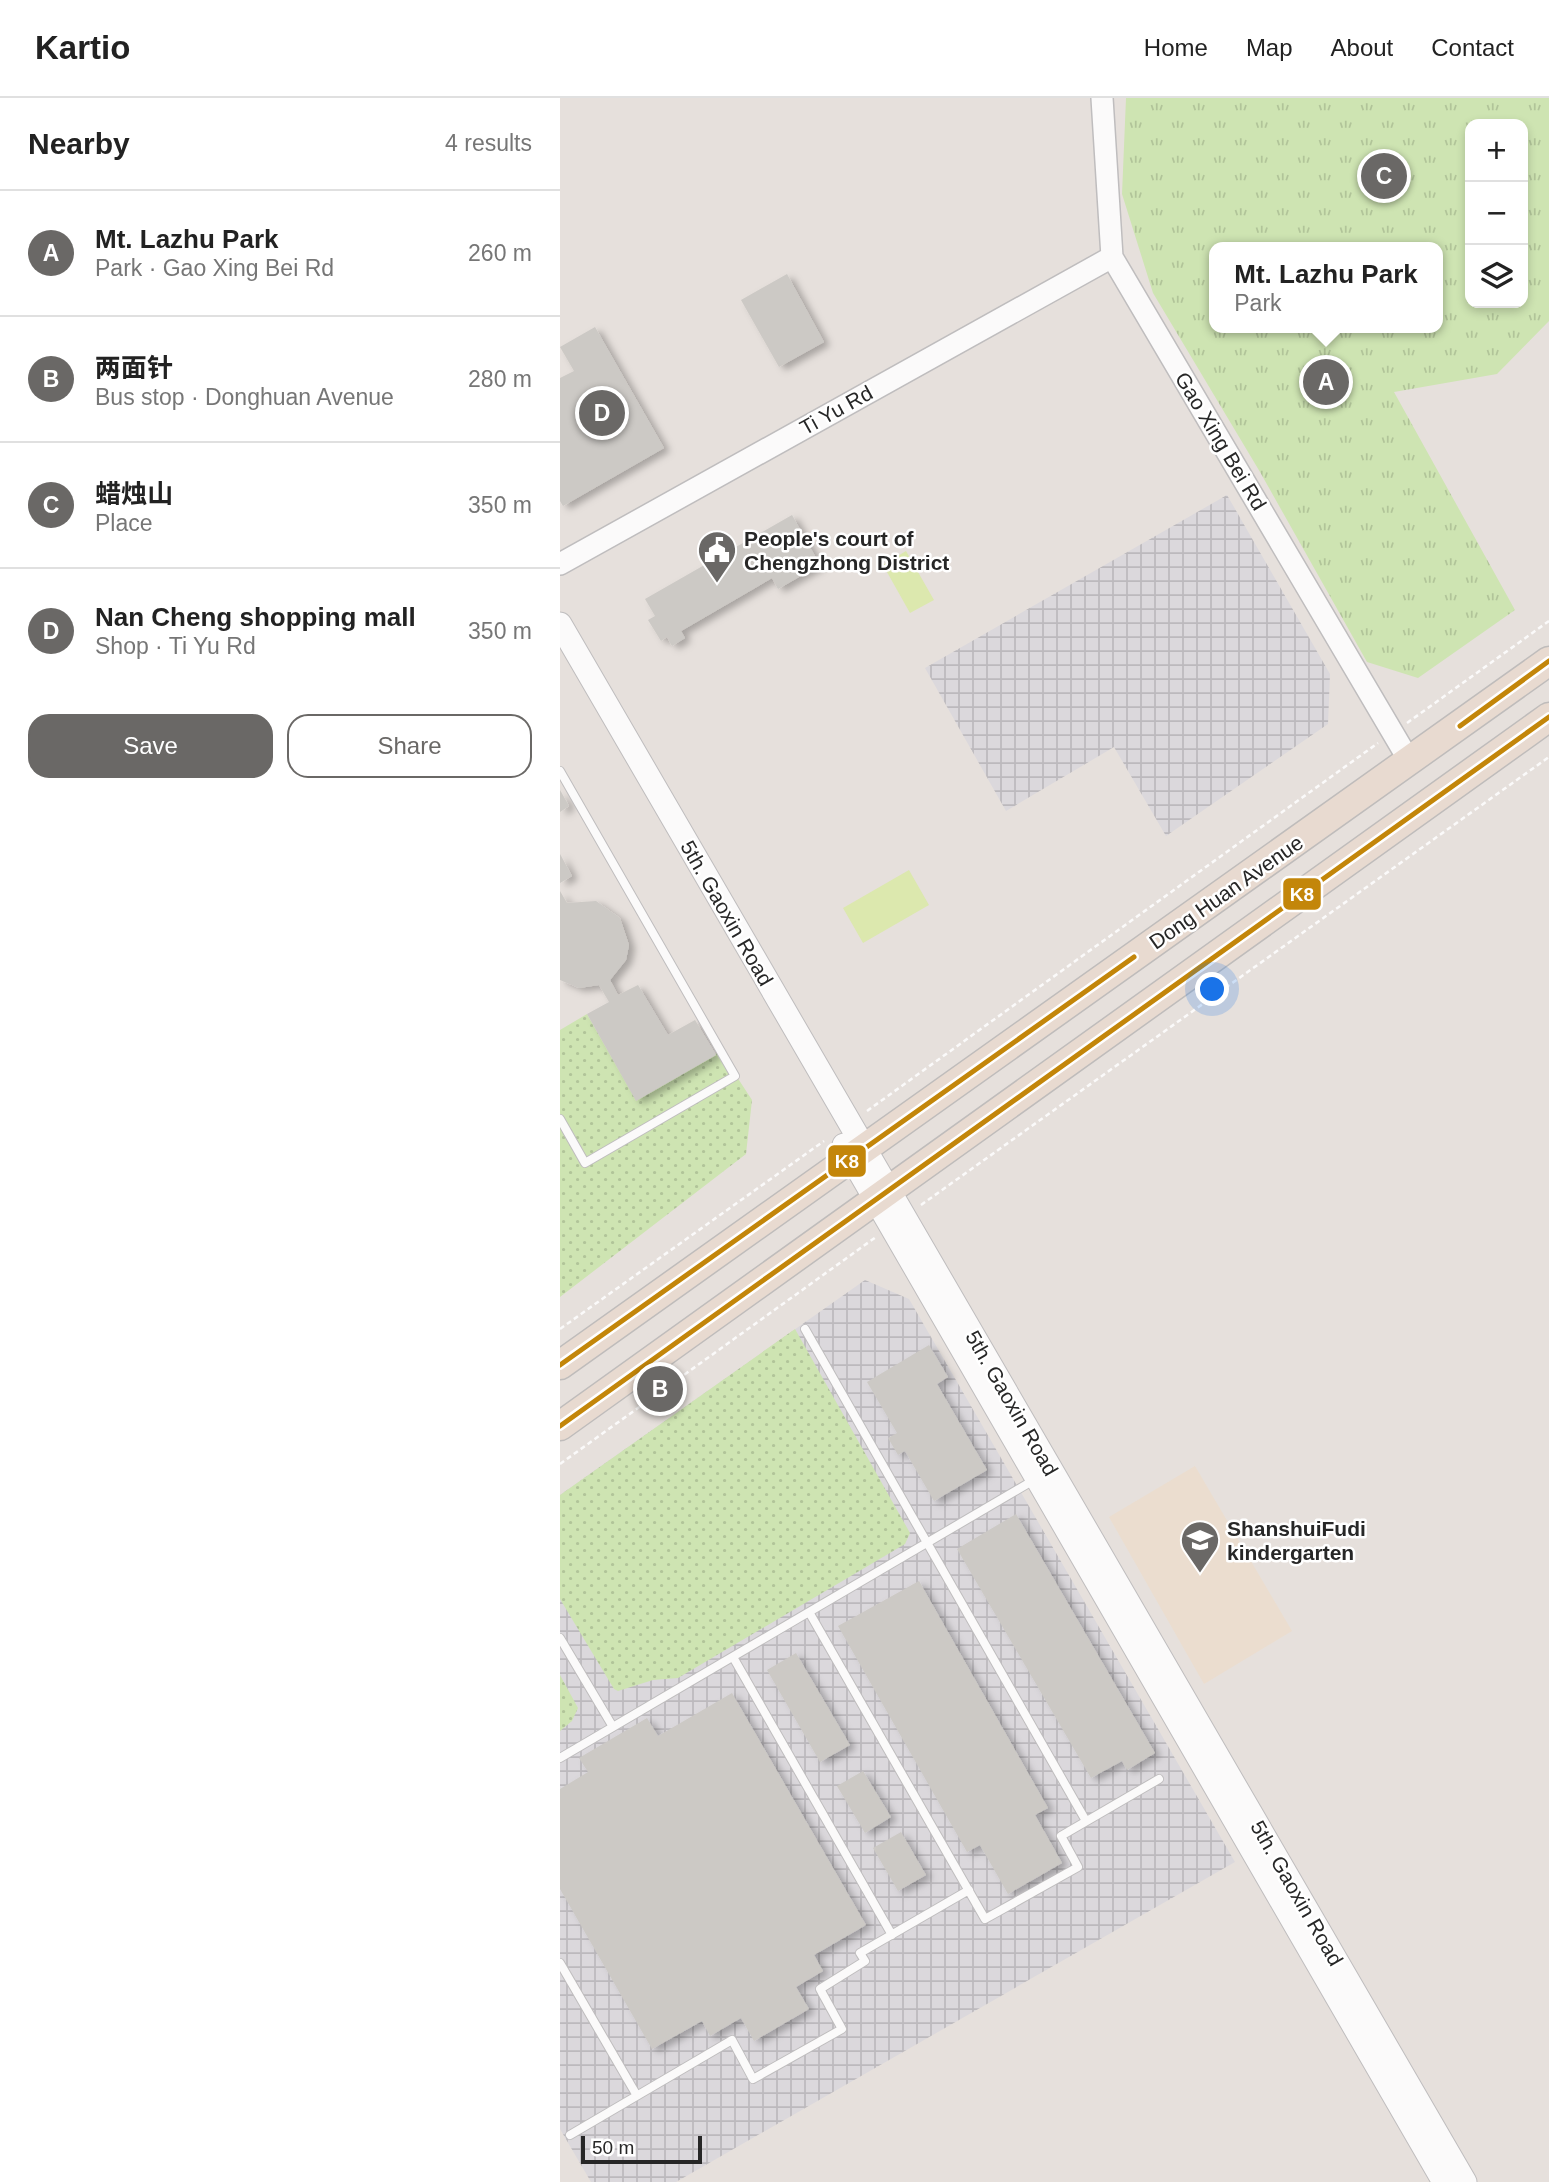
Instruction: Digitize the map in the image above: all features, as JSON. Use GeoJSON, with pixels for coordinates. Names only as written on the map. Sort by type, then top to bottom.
{"type":"FeatureCollection","features":[{"type":"Feature","properties":{"kind":"highway","name":"Dong Huan Avenue"},"geometry":{"type":"LineString","coordinates":[[560,1365],[850,1140],[1410,762],[1549,661]]}},
{"type":"Feature","properties":{"kind":"highway"},"geometry":{"type":"LineString","coordinates":[[560,1426],[1549,717]]}},
{"type":"Feature","properties":{"kind":"main road","name":"5th. Gaoxin Road"},"geometry":{"type":"LineString","coordinates":[[560,624],[850,1140],[1444,2182]]}},
{"type":"Feature","properties":{"kind":"main road","name":"5th. Gaoxin Road"},"geometry":{"type":"LineString","coordinates":[[560,655],[850,1140]]}},
{"type":"Feature","properties":{"kind":"main road","name":"5th. Gaoxin Road"},"geometry":{"type":"LineString","coordinates":[[897,1222],[1037,1479],[1434,2161],[1465,2182]]}},
{"type":"Feature","properties":{"kind":"street","name":"Gao Xing Bei Rd"},"geometry":{"type":"LineString","coordinates":[[1102,98],[1112,257],[1410,762]]}},
{"type":"Feature","properties":{"kind":"street","name":"Ti Yu Rd"},"geometry":{"type":"LineString","coordinates":[[560,564],[1112,257]]}},
{"type":"Feature","properties":{"kind":"lane"},"geometry":{"type":"LineString","coordinates":[[560,771],[735,1076],[585,1163],[560,1119]]}},
{"type":"Feature","properties":{"kind":"lane"},"geometry":{"type":"LineString","coordinates":[[805,1329],[1086,1821]]}},
{"type":"Feature","properties":{"kind":"lane"},"geometry":{"type":"LineString","coordinates":[[560,1758],[1037,1479]]}},
{"type":"Feature","properties":{"kind":"lane"},"geometry":{"type":"LineString","coordinates":[[809,1612],[985,1919],[1077,1867],[1061,1836],[1159,1779]]}},
{"type":"Feature","properties":{"kind":"lane"},"geometry":{"type":"LineString","coordinates":[[560,1638],[613,1727]]}},
{"type":"Feature","properties":{"kind":"lane"},"geometry":{"type":"LineString","coordinates":[[733,1657],[892,1935]]}},
{"type":"Feature","properties":{"kind":"lane"},"geometry":{"type":"LineString","coordinates":[[570,2135],[732,2040],[753,2079],[842,2029],[820,1989],[865,1961],[860,1953],[969,1890]]}},
{"type":"Feature","properties":{"kind":"lane"},"geometry":{"type":"LineString","coordinates":[[560,1963],[636,2094]]}},
{"type":"Feature","properties":{"kind":"path"},"geometry":{"type":"LineString","coordinates":[[560,1329],[850,1140],[1394,732],[1549,621]]}},
{"type":"Feature","properties":{"kind":"path"},"geometry":{"type":"LineString","coordinates":[[560,1464],[1549,757]]}},
{"type":"Feature","properties":{"kind":"shaded area"},"geometry":{"type":"Polygon","coordinates":[[[1227,495],[1330,674],[1328,724],[1166,836],[1114,747],[1006,811],[925,668],[1227,495]]]}},
{"type":"Feature","properties":{"kind":"shaded area"},"geometry":{"type":"Polygon","coordinates":[[[865,1280],[909,1299],[1235,1862],[676,2182],[591,2182],[560,2129],[560,1495],[865,1280]]]}},
{"type":"Feature","properties":{"kind":"shaded area","name":"ShanshuiFudi kindergarten"},"geometry":{"type":"Polygon","coordinates":[[[1195,1466],[1292,1631],[1204,1684],[1109,1517],[1195,1466]]]}},
{"type":"Feature","properties":{"kind":"green space"},"geometry":{"type":"Polygon","coordinates":[[[1126,98],[1549,98],[1549,321],[1497,374],[1394,392],[1515,610],[1418,678],[1367,662],[1260,472],[1153,293],[1122,194],[1126,98]]]}},
{"type":"Feature","properties":{"kind":"green space"},"geometry":{"type":"Polygon","coordinates":[[[906,551],[934,600],[910,613],[883,565],[906,551]]]}},
{"type":"Feature","properties":{"kind":"green space"},"geometry":{"type":"Polygon","coordinates":[[[909,870],[929,905],[863,943],[843,908],[909,870]]]}},
{"type":"Feature","properties":{"kind":"green space"},"geometry":{"type":"Polygon","coordinates":[[[587,1014],[636,1100],[720,1051],[752,1100],[746,1154],[560,1297],[560,1030],[587,1014]]]}},
{"type":"Feature","properties":{"kind":"green space"},"geometry":{"type":"Polygon","coordinates":[[[795,1329],[910,1533],[905,1544],[678,1678],[653,1680],[618,1691],[614,1689],[560,1599],[560,1495],[795,1329]]]}},
{"type":"Feature","properties":{"kind":"green space"},"geometry":{"type":"Polygon","coordinates":[[[560,1675],[578,1708],[572,1721],[560,1731],[560,1675]]]}},
{"type":"Feature","properties":{"kind":"building"},"geometry":{"type":"Polygon","coordinates":[[[787,274],[824,342],[779,367],[741,300],[787,274]]]}},
{"type":"Feature","properties":{"kind":"building"},"geometry":{"type":"Polygon","coordinates":[[[595,327],[664,448],[563,506],[560,501],[560,378],[574,371],[560,347],[595,327]]]}},
{"type":"Feature","properties":{"kind":"building","name":"People's court of Chengzhong District"},"geometry":{"type":"Polygon","coordinates":[[[792,515],[820,565],[778,589],[772,578],[681,631],[685,638],[672,646],[667,637],[661,641],[648,620],[655,616],[645,599],[792,515]]]}},
{"type":"Feature","properties":{"kind":"building"},"geometry":{"type":"Polygon","coordinates":[[[560,790],[569,806],[560,812],[560,790]]]}},
{"type":"Feature","properties":{"kind":"building"},"geometry":{"type":"Polygon","coordinates":[[[560,854],[572,876],[560,883],[560,854]]]}},
{"type":"Feature","properties":{"kind":"building"},"geometry":{"type":"Polygon","coordinates":[[[560,891],[567,903],[596,901],[620,918],[629,945],[626,960],[610,980],[618,995],[638,985],[668,1035],[695,1020],[716,1055],[636,1101],[587,1014],[609,1002],[599,985],[579,988],[560,980],[560,891]]]}},
{"type":"Feature","properties":{"kind":"building"},"geometry":{"type":"Polygon","coordinates":[[[929,1345],[948,1377],[937,1384],[987,1470],[934,1501],[905,1451],[898,1455],[888,1438],[897,1433],[867,1382],[929,1345]]]}},
{"type":"Feature","properties":{"kind":"building"},"geometry":{"type":"Polygon","coordinates":[[[1016,1514],[1155,1753],[1127,1770],[1122,1761],[1091,1778],[957,1549],[1016,1514]]]}},
{"type":"Feature","properties":{"kind":"building"},"geometry":{"type":"Polygon","coordinates":[[[919,1581],[1048,1808],[1035,1815],[1062,1863],[1008,1894],[980,1845],[967,1852],[838,1626],[919,1581]]]}},
{"type":"Feature","properties":{"kind":"building"},"geometry":{"type":"Polygon","coordinates":[[[796,1653],[850,1745],[820,1762],[767,1670],[796,1653]]]}},
{"type":"Feature","properties":{"kind":"building"},"geometry":{"type":"Polygon","coordinates":[[[732,1693],[866,1925],[814,1955],[823,1971],[796,1987],[809,2009],[754,2041],[741,2018],[710,2036],[702,2021],[652,2049],[560,1889],[560,1789],[588,1772],[579,1758],[647,1718],[658,1736],[732,1693]]]}},
{"type":"Feature","properties":{"kind":"building"},"geometry":{"type":"Polygon","coordinates":[[[863,1771],[891,1817],[865,1833],[837,1786],[863,1771]]]}},
{"type":"Feature","properties":{"kind":"building"},"geometry":{"type":"Polygon","coordinates":[[[901,1832],[926,1875],[898,1891],[873,1848],[901,1832]]]}},
{"type":"Feature","properties":{"kind":"transit line","name":"K8"},"geometry":{"type":"LineString","coordinates":[[1460,726],[1549,661]]}},
{"type":"Feature","properties":{"kind":"transit line","name":"K8"},"geometry":{"type":"LineString","coordinates":[[560,1426],[1549,717]]}},
{"type":"Feature","properties":{"kind":"transit line","name":"K8"},"geometry":{"type":"LineString","coordinates":[[560,1365],[1134,957]]}},
{"type":"Feature","properties":{"kind":"place","name":"蜡烛山"},"geometry":{"type":"Point","coordinates":[1384,176]}},
{"type":"Feature","properties":{"kind":"place","name":"Mt. Lazhu Park"},"geometry":{"type":"Point","coordinates":[1326,382]}},
{"type":"Feature","properties":{"kind":"place","name":"Nan Cheng shopping mall"},"geometry":{"type":"Point","coordinates":[602,413]}},
{"type":"Feature","properties":{"kind":"place","name":"People's court of Chengzhong District"},"geometry":{"type":"Point","coordinates":[717,584]}},
{"type":"Feature","properties":{"kind":"place","name":"两面针"},"geometry":{"type":"Point","coordinates":[660,1389]}},
{"type":"Feature","properties":{"kind":"place","name":"ShanshuiFudi kindergarten"},"geometry":{"type":"Point","coordinates":[1200,1574]}}]}
